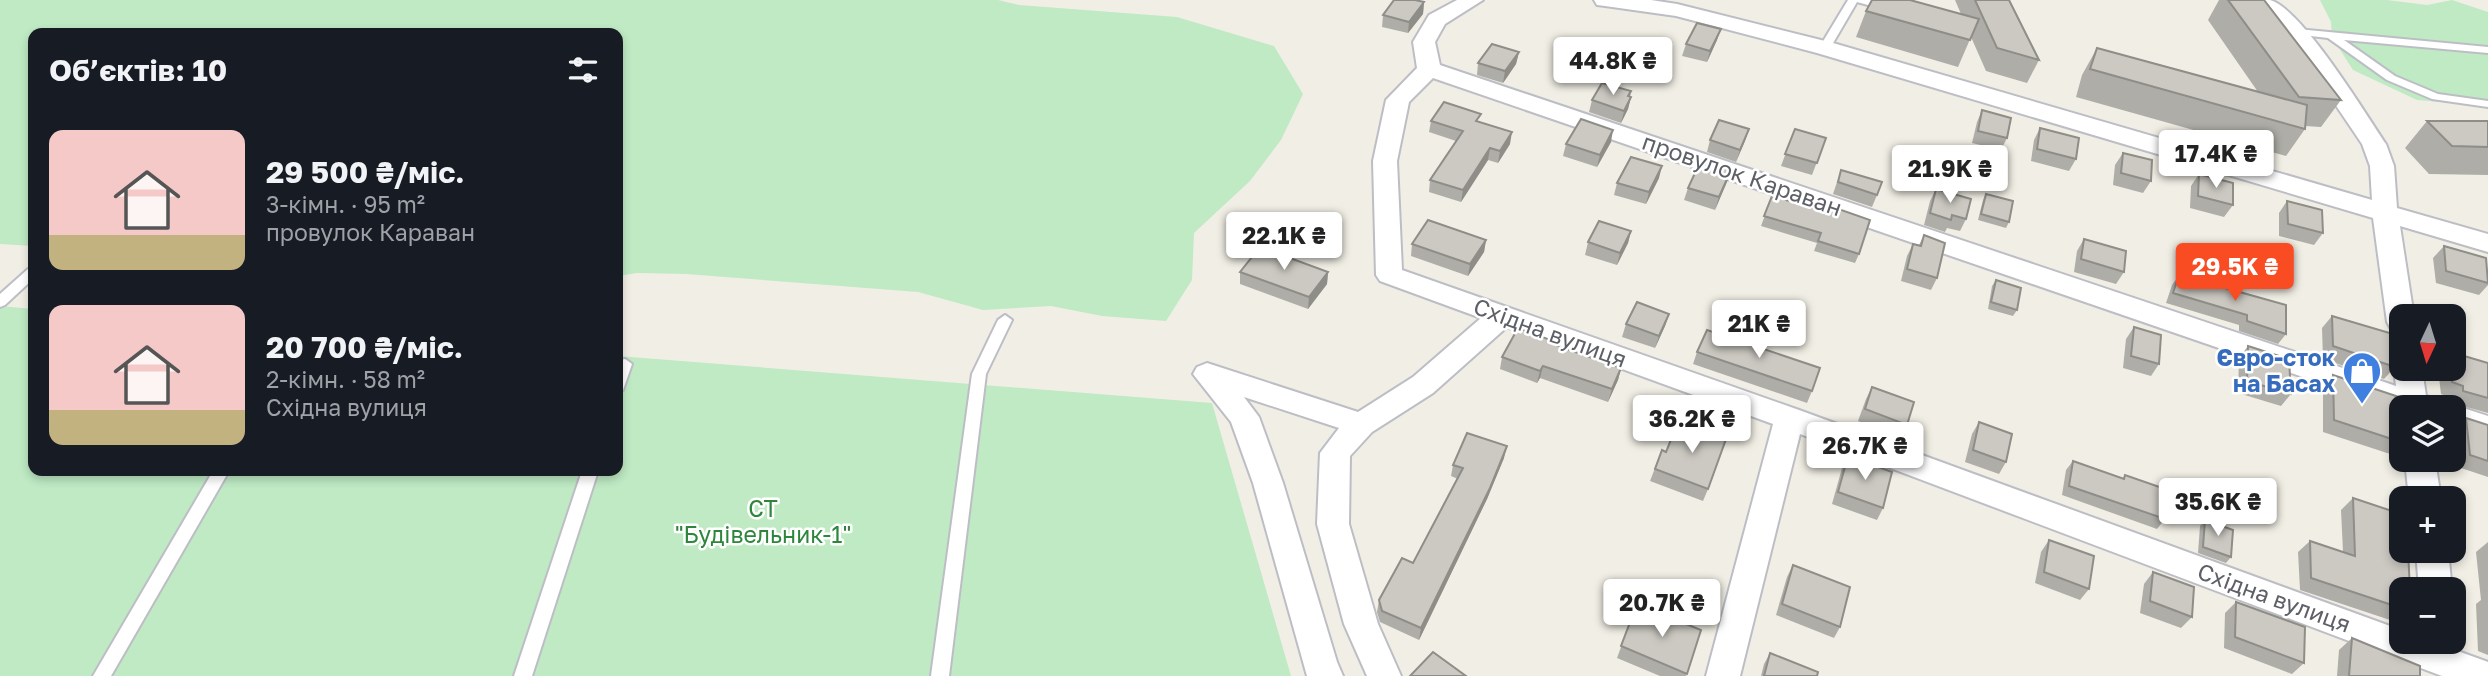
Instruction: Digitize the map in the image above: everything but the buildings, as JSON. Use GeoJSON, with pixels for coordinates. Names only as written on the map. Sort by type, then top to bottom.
{"type":"FeatureCollection","features":[{"type":"Feature","properties":{"kind":"street"},"geometry":{"type":"LineString","coordinates":[[1429,69],[1424,42],[1437,20],[1472,0]]}},
{"type":"Feature","properties":{"kind":"street"},"geometry":{"type":"LineString","coordinates":[[1605,0],[1677,10],[1825,48],[2488,243]]}},
{"type":"Feature","properties":{"kind":"street"},"geometry":{"type":"LineString","coordinates":[[2253,0],[2274,10],[2297,32],[2374,144],[2382,166],[2385,212],[2398,304]]}},
{"type":"Feature","properties":{"kind":"street","name":"Східна вулиця"},"geometry":{"type":"LineString","coordinates":[[1429,69],[1398,100],[1385,161],[1390,275],[1789,418],[2483,676]]}},
{"type":"Feature","properties":{"kind":"street","name":"провулок Караван"},"geometry":{"type":"LineString","coordinates":[[1429,69],[2389,396]]}},
{"type":"Feature","properties":{"kind":"street"},"geometry":{"type":"LineString","coordinates":[[1384,676],[1382,666],[1361,624],[1333,524],[1335,453],[1361,424],[1423,385],[1502,316]]}},
{"type":"Feature","properties":{"kind":"street"},"geometry":{"type":"LineString","coordinates":[[1326,676],[1321,668],[1268,484],[1244,417],[1207,374],[1361,424]]}},
{"type":"Feature","properties":{"kind":"street"},"geometry":{"type":"LineString","coordinates":[[1723,676],[1789,418]]}},
{"type":"Feature","properties":{"kind":"street"},"geometry":{"type":"LineString","coordinates":[[2466,420],[2488,428]]}},
{"type":"Feature","properties":{"kind":"lane"},"geometry":{"type":"LineString","coordinates":[[1825,48],[1853,0]]}},
{"type":"Feature","properties":{"kind":"lane"},"geometry":{"type":"LineString","coordinates":[[1860,0],[1898,11]]}},
{"type":"Feature","properties":{"kind":"lane"},"geometry":{"type":"LineString","coordinates":[[2297,32],[2488,50]]}},
{"type":"Feature","properties":{"kind":"lane"},"geometry":{"type":"LineString","coordinates":[[2332,37],[2391,78],[2436,97],[2488,104]]}},
{"type":"Feature","properties":{"kind":"lane"},"geometry":{"type":"LineString","coordinates":[[0,302],[28,277]]}},
{"type":"Feature","properties":{"kind":"lane"},"geometry":{"type":"LineString","coordinates":[[940,676],[979,374],[1005,320]]}},
{"type":"Feature","properties":{"kind":"lane"},"geometry":{"type":"LineString","coordinates":[[623,370],[625,364]]}},
{"type":"Feature","properties":{"kind":"lane"},"geometry":{"type":"LineString","coordinates":[[102,676],[218,476]]}},
{"type":"Feature","properties":{"kind":"lane"},"geometry":{"type":"LineString","coordinates":[[523,676],[588,476]]}},
{"type":"Feature","properties":{"kind":"green space"},"geometry":{"type":"Polygon","coordinates":[[[0,0],[998,0],[1019,5],[1177,17],[1274,46],[1303,94],[1281,140],[1250,181],[1194,233],[1192,280],[1166,321],[1102,316],[1051,306],[983,310],[918,292],[686,274],[623,275],[623,28],[28,28],[28,246],[0,244],[0,0]]]}},
{"type":"Feature","properties":{"kind":"green space"},"geometry":{"type":"Polygon","coordinates":[[[2320,0],[2387,0],[2427,5],[2452,0],[2488,12],[2488,106],[2417,100],[2353,70],[2332,37],[2331,22],[2320,0]]]}},
{"type":"Feature","properties":{"kind":"green space","name":"СТ \"Будівельник-1\""},"geometry":{"type":"Polygon","coordinates":[[[0,306],[28,309],[28,476],[623,476],[623,356],[1212,403],[1291,676],[0,676],[0,306]]]}},
{"type":"Feature","properties":{"kind":"place","name":"Євро-сток на Басах"},"geometry":{"type":"Point","coordinates":[2362,405]}}]}
